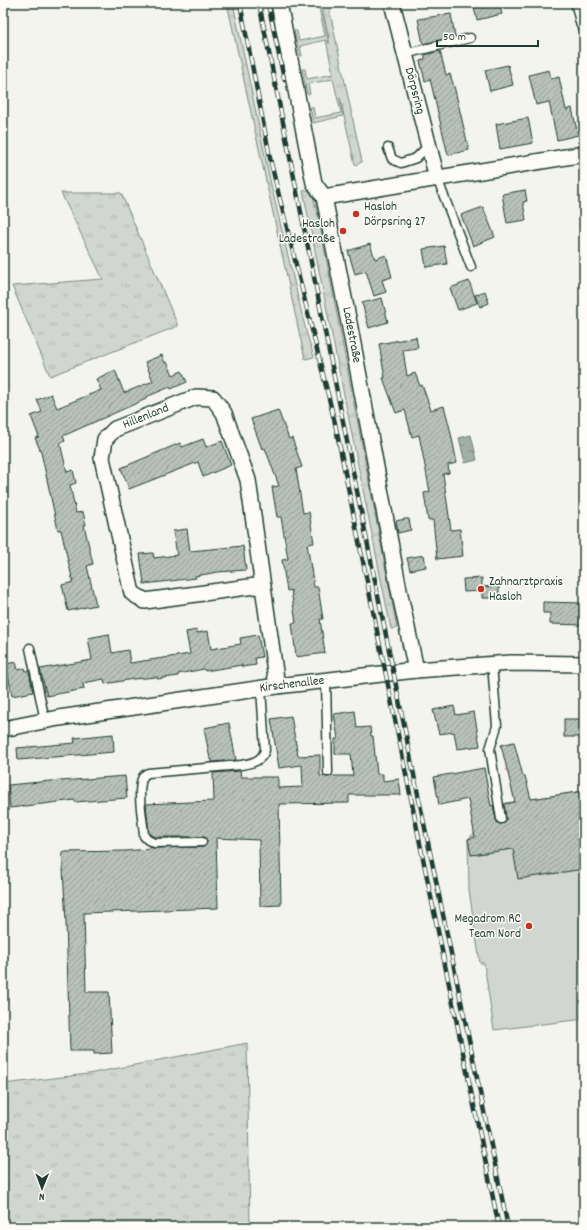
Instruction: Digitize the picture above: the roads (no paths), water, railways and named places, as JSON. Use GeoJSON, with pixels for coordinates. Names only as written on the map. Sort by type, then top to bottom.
{"type":"FeatureCollection","features":[{"type":"Feature","properties":{"kind":"street","name":"Ladestraße"},"geometry":{"type":"LineString","coordinates":[[279,3],[314,183],[324,197],[399,590],[416,670]]}},
{"type":"Feature","properties":{"kind":"street","name":"Dörpsring"},"geometry":{"type":"LineString","coordinates":[[392,3],[437,178]]}},
{"type":"Feature","properties":{"kind":"street"},"geometry":{"type":"LineString","coordinates":[[579,3],[584,24]]}},
{"type":"Feature","properties":{"kind":"street"},"geometry":{"type":"LineString","coordinates":[[324,197],[584,154]]}},
{"type":"Feature","properties":{"kind":"street","name":"Hillenland"},"geometry":{"type":"LineString","coordinates":[[263,585],[145,601],[132,594],[102,458],[105,439],[115,429],[196,397],[213,398],[224,413],[248,480],[263,585],[277,686]]}},
{"type":"Feature","properties":{"kind":"street","name":"Kirschenallee"},"geometry":{"type":"LineString","coordinates":[[3,729],[45,721],[261,688],[416,670],[511,663],[584,664]]}},
{"type":"Feature","properties":{"kind":"lane"},"geometry":{"type":"LineString","coordinates":[[404,54],[470,38]]}},
{"type":"Feature","properties":{"kind":"lane"},"geometry":{"type":"LineString","coordinates":[[388,148],[392,159],[401,163],[416,158],[428,145]]}},
{"type":"Feature","properties":{"kind":"lane"},"geometry":{"type":"LineString","coordinates":[[437,178],[471,268]]}},
{"type":"Feature","properties":{"kind":"lane"},"geometry":{"type":"LineString","coordinates":[[30,648],[45,721]]}},
{"type":"Feature","properties":{"kind":"lane"},"geometry":{"type":"LineString","coordinates":[[492,664],[497,726],[490,749],[501,819]]}},
{"type":"Feature","properties":{"kind":"lane"},"geometry":{"type":"LineString","coordinates":[[326,681],[328,772]]}},
{"type":"Feature","properties":{"kind":"lane"},"geometry":{"type":"LineString","coordinates":[[202,842],[154,842],[148,840],[144,836],[140,792],[142,778],[148,773],[241,765],[253,763],[261,758],[265,750],[264,710],[261,688]]}},
{"type":"Feature","properties":{"kind":"water"},"geometry":{"type":"Polygon","coordinates":[[[471,435],[477,460],[465,463],[459,438],[471,435]]]}},
{"type":"Feature","properties":{"kind":"railway"},"geometry":{"type":"LineString","coordinates":[[240,3],[271,163],[335,423],[499,1227]]}},
{"type":"Feature","properties":{"kind":"railway"},"geometry":{"type":"LineString","coordinates":[[259,3],[415,780],[508,1227]]}},
{"type":"Feature","properties":{"kind":"railway"},"geometry":{"type":"LineString","coordinates":[[268,3],[284,79]]}},
{"type":"Feature","properties":{"kind":"place","name":"Hasloh Dörpsring 27"},"geometry":{"type":"Point","coordinates":[356,214]}},
{"type":"Feature","properties":{"kind":"place","name":"Hasloh Ladestraße"},"geometry":{"type":"Point","coordinates":[343,231]}},
{"type":"Feature","properties":{"kind":"place","name":"Zahnarztpraxis Hasloh"},"geometry":{"type":"Point","coordinates":[481,589]}},
{"type":"Feature","properties":{"kind":"place","name":"Megadrom RC Team Nord"},"geometry":{"type":"Point","coordinates":[529,926]}}]}
